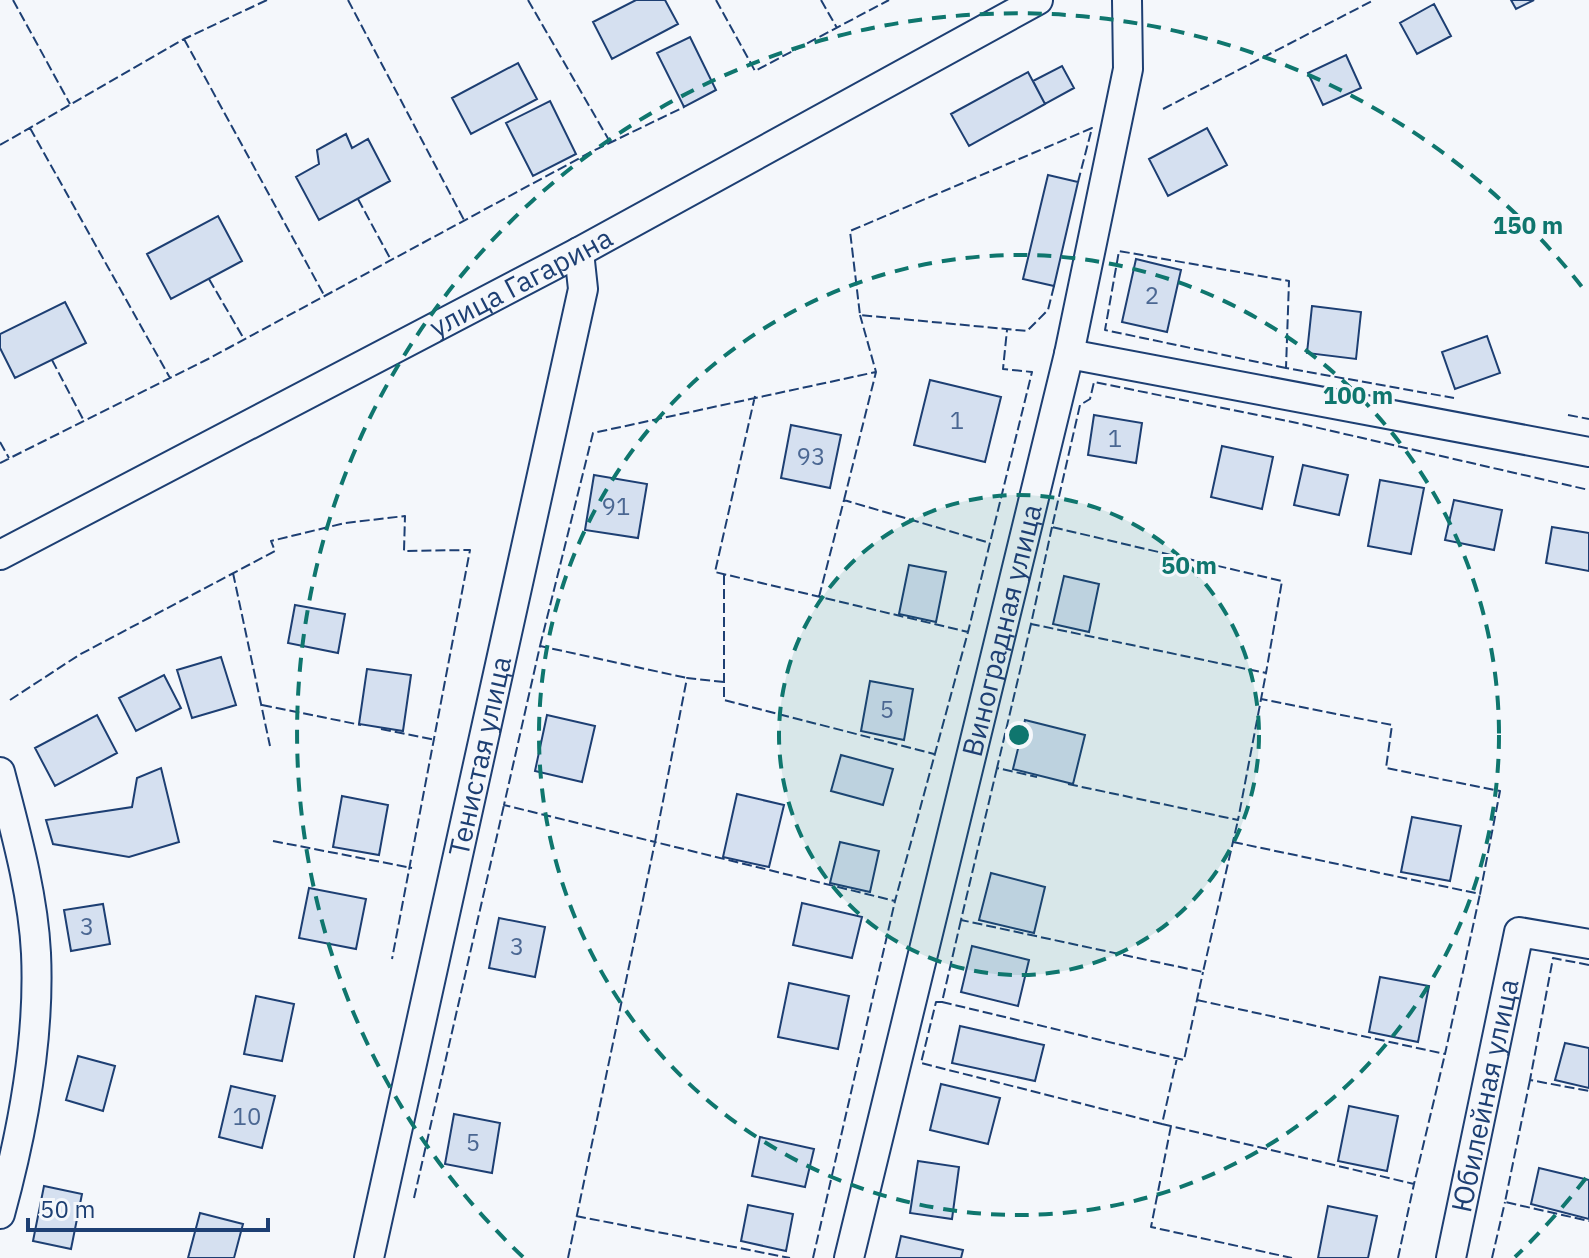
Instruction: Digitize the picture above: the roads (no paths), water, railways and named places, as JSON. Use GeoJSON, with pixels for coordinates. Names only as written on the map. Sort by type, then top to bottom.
{"type":"FeatureCollection","features":[{"type":"Feature","properties":{"kind":"street","name":"улица Гагарина"},"geometry":{"type":"LineString","coordinates":[[0,555],[579,252],[1038,0]]}},
{"type":"Feature","properties":{"kind":"street","name":"Виноградная улица"},"geometry":{"type":"LineString","coordinates":[[849,1258],[1069,354],[1128,69],[1127,0]]}},
{"type":"Feature","properties":{"kind":"street","name":"Тенистая улица"},"geometry":{"type":"LineString","coordinates":[[369,1258],[583,289],[579,252]]}},
{"type":"Feature","properties":{"kind":"street"},"geometry":{"type":"LineString","coordinates":[[1069,354],[1589,452]]}},
{"type":"Feature","properties":{"kind":"street"},"geometry":{"type":"LineString","coordinates":[[0,772],[19,846],[36,952],[32,1058],[17,1151],[0,1214]]}},
{"type":"Feature","properties":{"kind":"street","name":"Юбилейная улица"},"geometry":{"type":"LineString","coordinates":[[1451,1258],[1519,932],[1589,944]]}}]}
